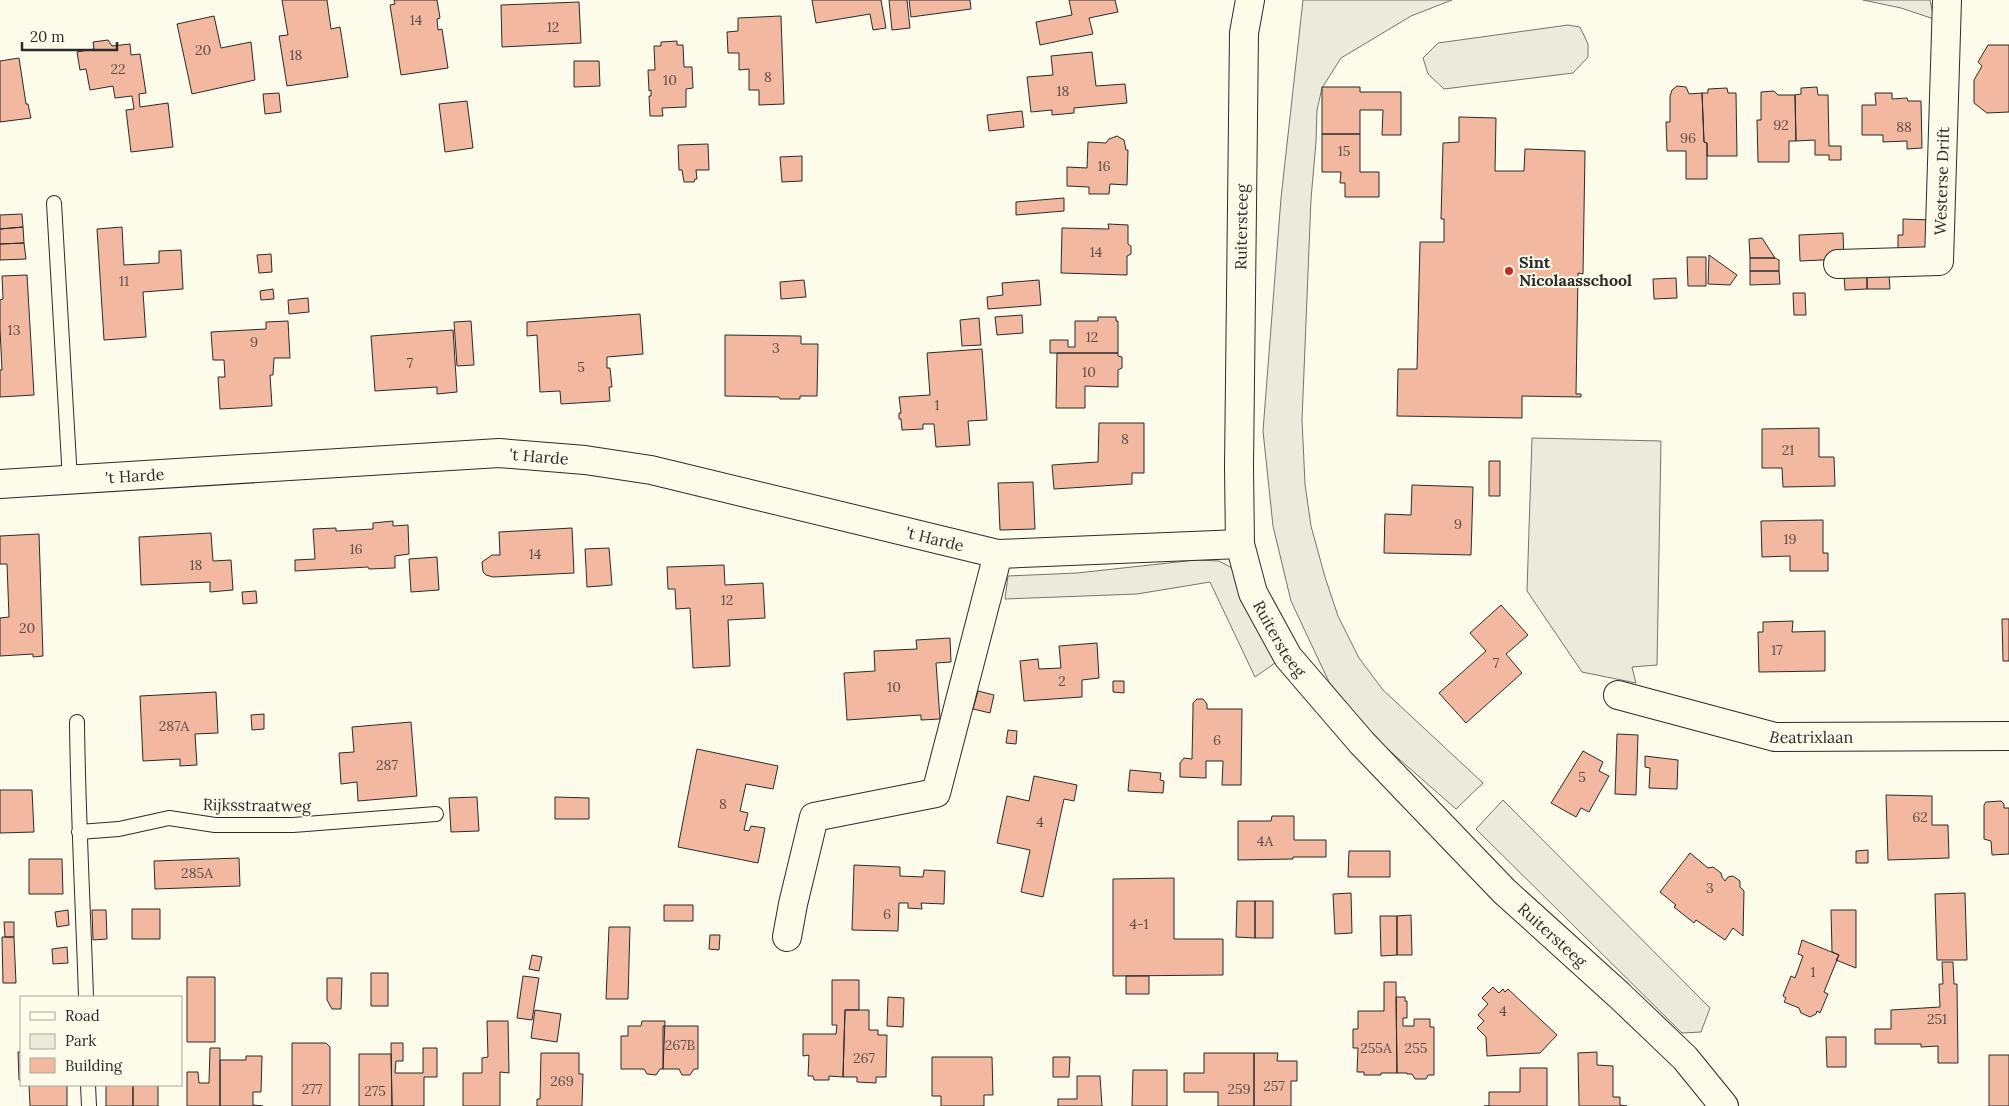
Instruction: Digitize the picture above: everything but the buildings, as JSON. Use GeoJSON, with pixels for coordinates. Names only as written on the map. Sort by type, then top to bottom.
{"type":"FeatureCollection","features":[{"type":"Feature","properties":{"kind":"street","name":"Ruitersteeg"},"geometry":{"type":"LineString","coordinates":[[1250,0],[1244,32],[1239,467],[1240,544],[1253,593],[1288,656],[1362,743],[1504,892],[1686,1058],[1724,1106]]}},
{"type":"Feature","properties":{"kind":"street","name":"Westerse Drift"},"geometry":{"type":"LineString","coordinates":[[1838,264],[1939,261],[1947,0]]}},
{"type":"Feature","properties":{"kind":"street","name":"'t Harde"},"geometry":{"type":"LineString","coordinates":[[0,484],[499,453],[585,460],[651,470],[998,554],[1240,544]]}},
{"type":"Feature","properties":{"kind":"street"},"geometry":{"type":"LineString","coordinates":[[787,937],[814,817],[936,793],[998,554]]}},
{"type":"Feature","properties":{"kind":"street","name":"Beatrixlaan"},"geometry":{"type":"LineString","coordinates":[[1618,695],[1775,737],[2009,736]]}},
{"type":"Feature","properties":{"kind":"lane"},"geometry":{"type":"LineString","coordinates":[[54,203],[70,480]]}},
{"type":"Feature","properties":{"kind":"lane"},"geometry":{"type":"LineString","coordinates":[[78,722],[78,832],[82,860],[86,996]]}},
{"type":"Feature","properties":{"kind":"lane","name":"Rijksstraatweg"},"geometry":{"type":"LineString","coordinates":[[78,832],[120,829],[169,818],[215,825],[292,825],[436,814]]}},
{"type":"Feature","properties":{"kind":"lane"},"geometry":{"type":"LineString","coordinates":[[88,1086],[88,1106]]}},
{"type":"Feature","properties":{"kind":"green space"},"geometry":{"type":"Polygon","coordinates":[[[1303,0],[1452,0],[1411,16],[1341,58],[1322,88],[1317,110],[1311,199],[1302,420],[1305,484],[1311,526],[1338,616],[1359,658],[1383,690],[1483,783],[1456,809],[1375,738],[1329,682],[1291,601],[1273,526],[1263,431],[1281,198],[1303,0]]]}},
{"type":"Feature","properties":{"kind":"green space"},"geometry":{"type":"Polygon","coordinates":[[[1863,0],[1930,0],[1934,19],[1901,8],[1863,0]]]}},
{"type":"Feature","properties":{"kind":"green space"},"geometry":{"type":"Polygon","coordinates":[[[1196,560],[1219,561],[1234,569],[1249,610],[1275,663],[1255,677],[1210,582],[1137,594],[1005,599],[1008,576],[1077,573],[1196,560]]]}},
{"type":"Feature","properties":{"kind":"green space"},"geometry":{"type":"Polygon","coordinates":[[[1503,800],[1710,1008],[1701,1032],[1682,1033],[1476,829],[1503,800]]]}},
{"type":"Feature","properties":{"kind":"shaded area"},"geometry":{"type":"Polygon","coordinates":[[[1568,25],[1580,27],[1588,44],[1588,57],[1573,73],[1444,89],[1428,74],[1423,58],[1438,43],[1568,25]]]}},
{"type":"Feature","properties":{"kind":"shaded area"},"geometry":{"type":"Polygon","coordinates":[[[1532,438],[1661,441],[1657,665],[1632,667],[1636,683],[1582,672],[1527,591],[1532,438]]]}},
{"type":"Feature","properties":{"kind":"place","name":"Sint Nicolaasschool"},"geometry":{"type":"Point","coordinates":[1509,271]}}]}
